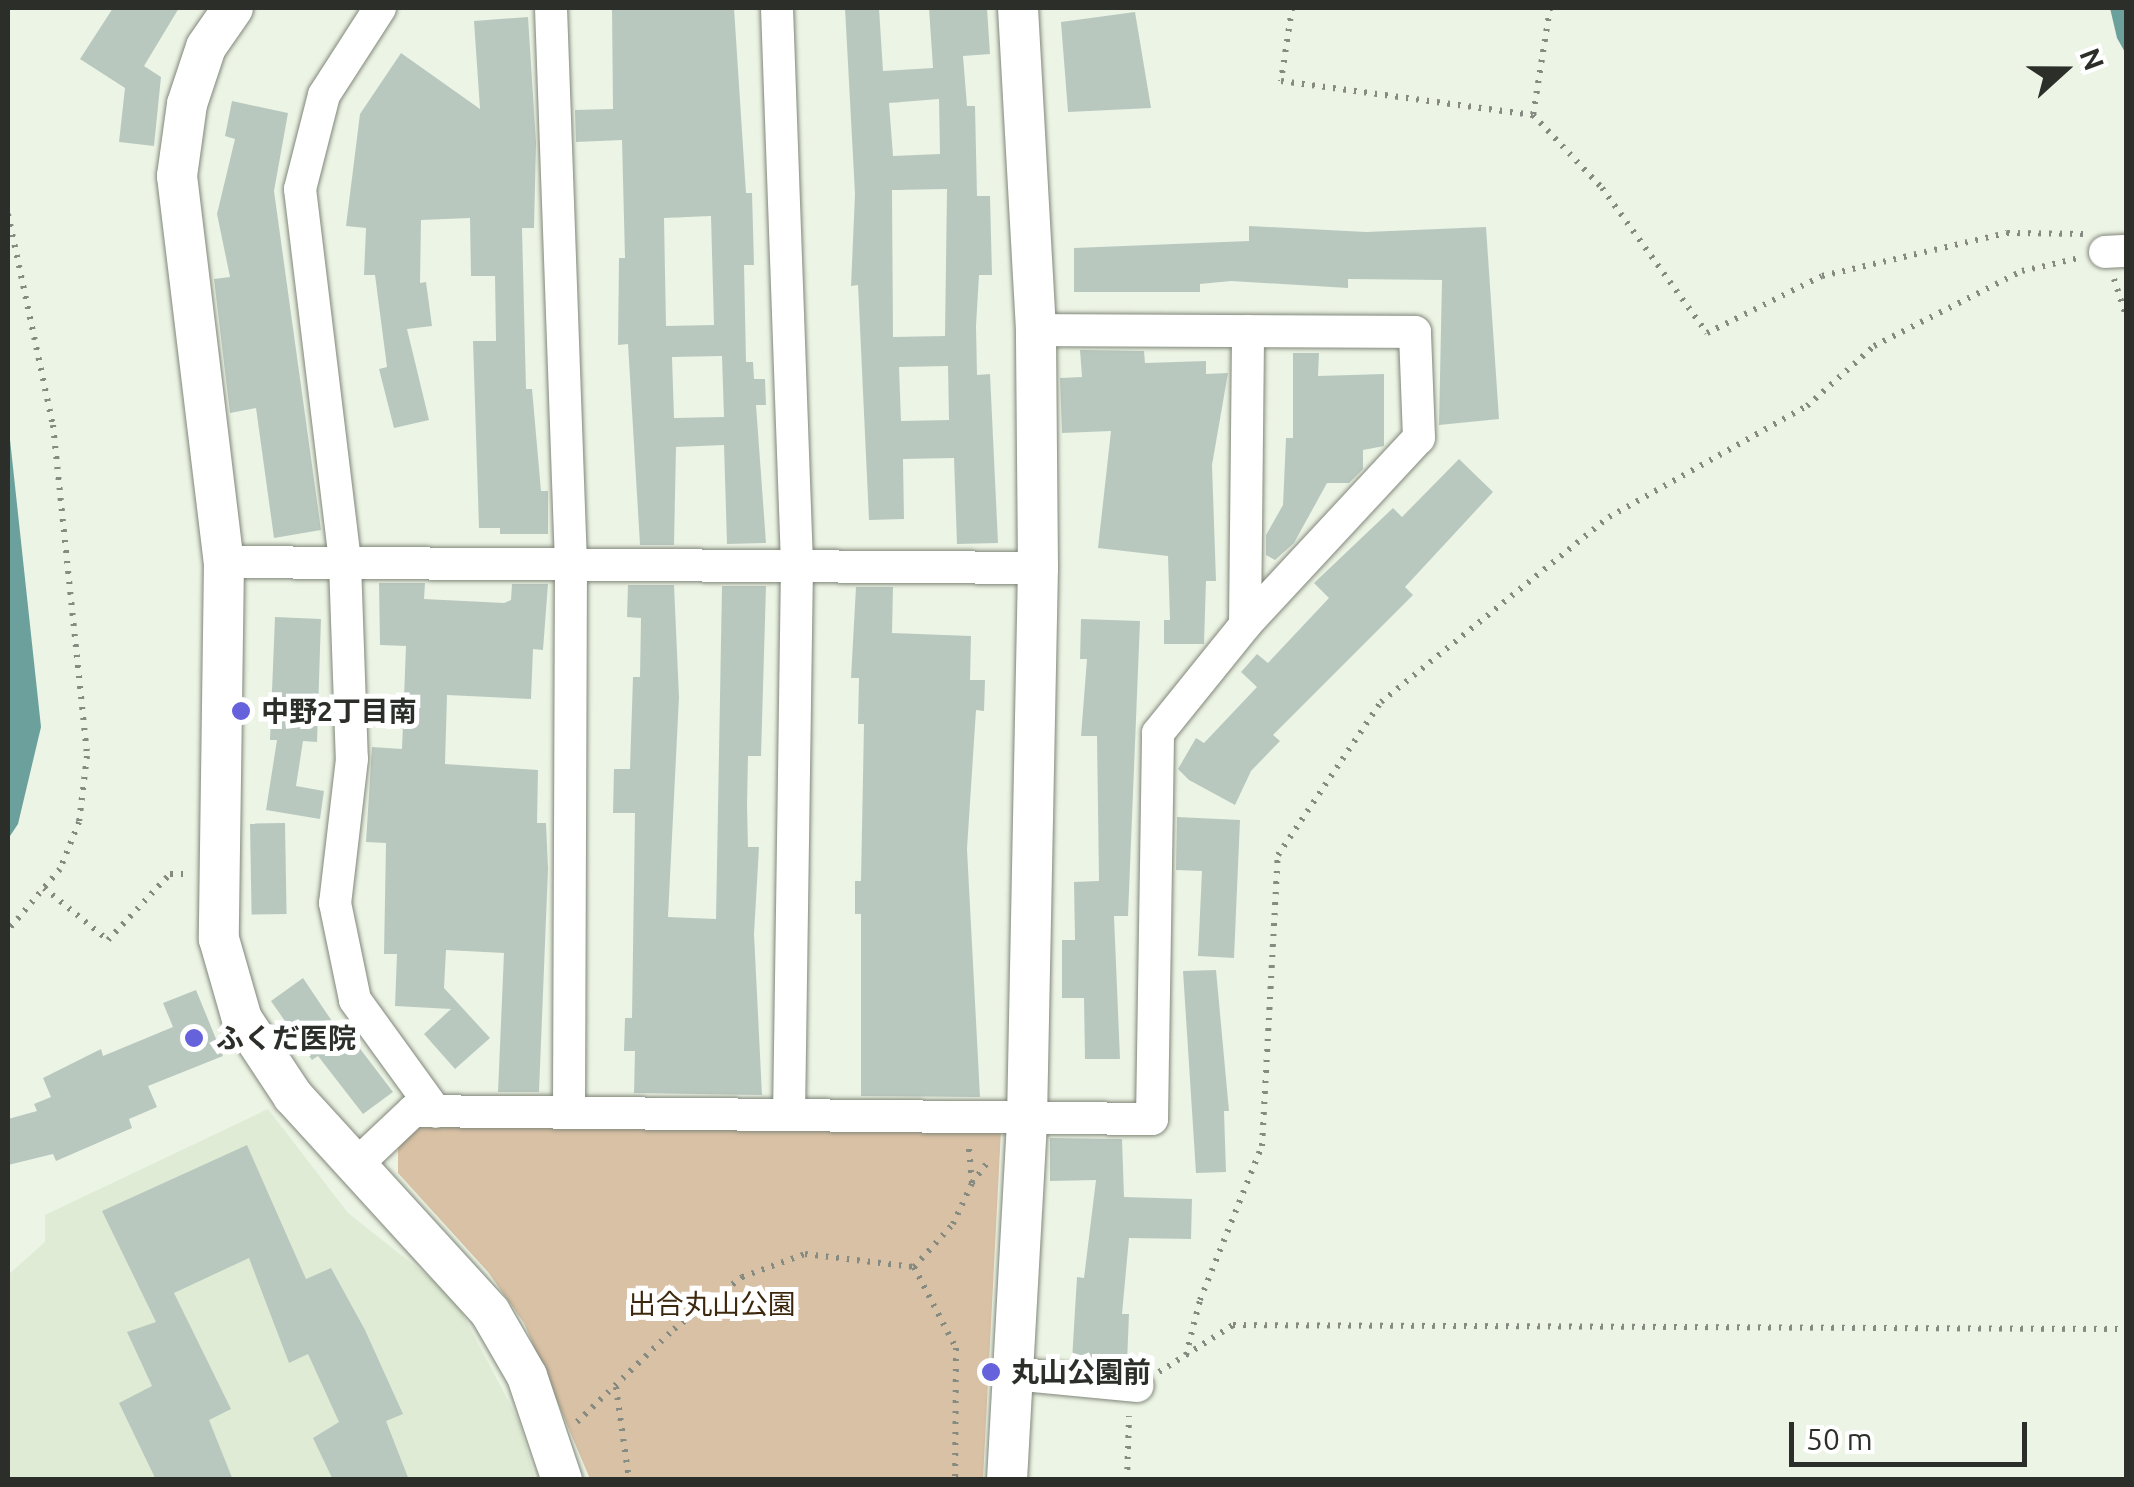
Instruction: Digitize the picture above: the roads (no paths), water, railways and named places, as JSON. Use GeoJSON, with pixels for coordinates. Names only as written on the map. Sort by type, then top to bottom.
{"type":"FeatureCollection","features":[{"type":"Feature","properties":{"kind":"street"},"geometry":{"type":"LineString","coordinates":[[233,8],[206,47],[187,104],[177,176],[224,562],[219,939],[242,1018],[293,1096],[490,1312],[527,1376],[557,1462]]}},
{"type":"Feature","properties":{"kind":"street"},"geometry":{"type":"LineString","coordinates":[[380,8],[324,94],[300,189],[345,563],[352,759],[335,903],[356,1000],[436,1112]]}},
{"type":"Feature","properties":{"kind":"street"},"geometry":{"type":"LineString","coordinates":[[551,8],[570,564],[569,1112]]}},
{"type":"Feature","properties":{"kind":"street"},"geometry":{"type":"LineString","coordinates":[[776,8],[797,565],[789,1116]]}},
{"type":"Feature","properties":{"kind":"street"},"geometry":{"type":"LineString","coordinates":[[1007,1480],[1027,1120],[1038,568],[1036,330],[1018,8]]}},
{"type":"Feature","properties":{"kind":"street"},"geometry":{"type":"LineString","coordinates":[[357,1164],[413,1111],[1152,1119],[1158,733],[1245,625],[1419,438],[1414,332],[1036,330]]}},
{"type":"Feature","properties":{"kind":"street"},"geometry":{"type":"LineString","coordinates":[[1245,625],[1248,332]]}},
{"type":"Feature","properties":{"kind":"street"},"geometry":{"type":"LineString","coordinates":[[224,562],[1038,568]]}},
{"type":"Feature","properties":{"kind":"street"},"geometry":{"type":"LineString","coordinates":[[1013,1374],[1137,1386]]}},
{"type":"Feature","properties":{"kind":"water"},"geometry":{"type":"Polygon","coordinates":[[[2110,8],[2126,8],[2126,54],[2117,38],[2110,8]]]}},
{"type":"Feature","properties":{"kind":"water"},"geometry":{"type":"Polygon","coordinates":[[[8,421],[41,727],[18,824],[8,839],[8,421]]]}},
{"type":"Feature","properties":{"kind":"place","name":"中野2丁目南"},"geometry":{"type":"Point","coordinates":[241,711]}},
{"type":"Feature","properties":{"kind":"place","name":"ふくだ医院"},"geometry":{"type":"Point","coordinates":[194,1038]}},
{"type":"Feature","properties":{"kind":"place","name":"丸山公園前"},"geometry":{"type":"Point","coordinates":[991,1372]}},
{"type":"Feature","properties":{"kind":"park label","name":"出合丸山公園"},"geometry":{"type":"Point","coordinates":[712,1304]}}]}
